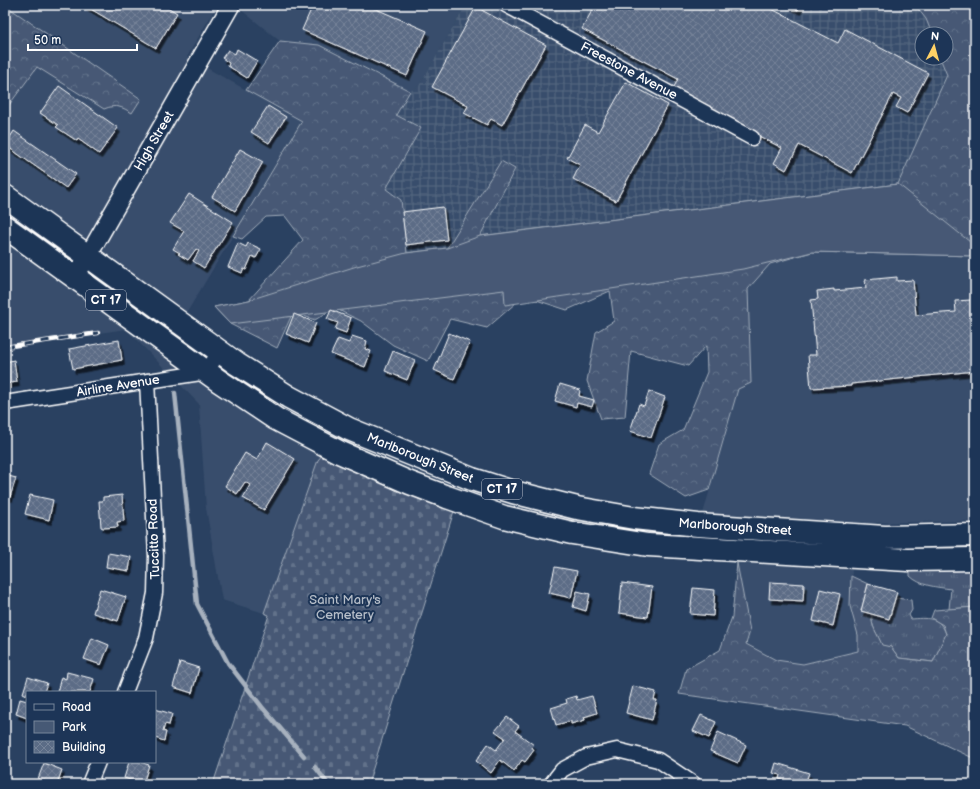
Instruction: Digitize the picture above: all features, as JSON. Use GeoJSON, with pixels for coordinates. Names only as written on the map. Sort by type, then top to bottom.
{"type":"FeatureCollection","features":[{"type":"Feature","properties":{"kind":"highway","name":"Marlborough Street"},"geometry":{"type":"LineString","coordinates":[[5,196],[239,366],[289,397],[350,429],[432,464],[472,479],[513,492],[577,508],[634,518],[706,525],[885,537],[975,535]]}},
{"type":"Feature","properties":{"kind":"highway","name":"Marlborough Street"},"geometry":{"type":"LineString","coordinates":[[5,227],[207,372],[276,419],[339,452],[447,497],[504,517],[572,533],[648,545],[882,559],[975,559]]}},
{"type":"Feature","properties":{"kind":"highway"},"geometry":{"type":"LineString","coordinates":[[882,559],[885,537]]}},
{"type":"Feature","properties":{"kind":"street","name":"High Street"},"geometry":{"type":"LineString","coordinates":[[74,277],[88,256],[232,5]]}},
{"type":"Feature","properties":{"kind":"street","name":"Freestone Avenue"},"geometry":{"type":"LineString","coordinates":[[506,5],[752,138]]}},
{"type":"Feature","properties":{"kind":"street"},"geometry":{"type":"LineString","coordinates":[[207,372],[219,351]]}},
{"type":"Feature","properties":{"kind":"street","name":"Airline Avenue"},"geometry":{"type":"LineString","coordinates":[[5,403],[207,372]]}},
{"type":"Feature","properties":{"kind":"street","name":"Tuccitto Road"},"geometry":{"type":"LineString","coordinates":[[125,691],[146,638],[155,593],[156,556],[147,381]]}},
{"type":"Feature","properties":{"kind":"street"},"geometry":{"type":"LineString","coordinates":[[551,784],[562,770],[586,756],[618,750],[658,760],[694,784]]}},
{"type":"Feature","properties":{"kind":"street"},"geometry":{"type":"LineString","coordinates":[[89,784],[98,763]]}},
{"type":"Feature","properties":{"kind":"shaded area"},"geometry":{"type":"Polygon","coordinates":[[[5,5],[217,5],[187,57],[302,121],[163,352],[324,453],[318,460],[264,613],[222,600],[206,508],[199,404],[126,329],[5,347],[5,104],[9,105],[37,66],[104,109],[111,106],[120,106],[141,99],[5,5]]]}},
{"type":"Feature","properties":{"kind":"shaded area"},"geometry":{"type":"Polygon","coordinates":[[[235,5],[466,5],[419,86],[410,91],[319,45],[280,41],[235,5]]]}},
{"type":"Feature","properties":{"kind":"shaded area"},"geometry":{"type":"Polygon","coordinates":[[[466,5],[915,5],[926,19],[929,26],[914,26],[914,66],[943,66],[947,75],[898,184],[480,236],[515,170],[501,162],[447,248],[406,253],[401,200],[386,189],[421,128],[395,115],[410,91],[419,86],[466,5]]]}},
{"type":"Feature","properties":{"kind":"shaded area"},"geometry":{"type":"Polygon","coordinates":[[[812,252],[975,256],[975,521],[865,523],[703,514],[738,389],[751,383],[748,289],[770,264],[812,252]]]}},
{"type":"Feature","properties":{"kind":"shaded area"},"geometry":{"type":"Polygon","coordinates":[[[737,563],[852,569],[850,606],[858,635],[858,651],[803,664],[776,660],[746,644],[750,631],[737,563]]]}},
{"type":"Feature","properties":{"kind":"green space"},"geometry":{"type":"Polygon","coordinates":[[[5,5],[141,99],[132,113],[119,107],[104,109],[37,67],[9,105],[5,104],[5,5]]]}},
{"type":"Feature","properties":{"kind":"green space"},"geometry":{"type":"Polygon","coordinates":[[[915,5],[975,5],[975,256],[812,252],[770,264],[748,289],[751,383],[738,389],[709,490],[686,498],[649,474],[659,444],[683,430],[707,372],[706,346],[688,366],[631,351],[625,417],[601,419],[587,381],[596,332],[614,321],[610,291],[567,310],[524,296],[487,328],[450,319],[428,361],[393,345],[361,321],[334,308],[315,320],[293,312],[277,348],[230,324],[214,307],[249,300],[303,240],[285,216],[266,217],[242,239],[233,236],[302,121],[246,90],[280,41],[319,45],[410,91],[396,115],[421,128],[386,189],[401,200],[407,253],[447,248],[501,161],[515,169],[480,236],[898,184],[947,75],[943,66],[954,66],[954,26],[929,26],[926,19],[915,5]]]}},
{"type":"Feature","properties":{"kind":"green space"},"geometry":{"type":"Polygon","coordinates":[[[898,184],[975,246],[975,256],[812,252],[743,269],[505,305],[504,290],[230,324],[214,307],[249,300],[357,266],[406,253],[447,248],[480,236],[898,184]]]}},
{"type":"Feature","properties":{"kind":"green space","name":"Saint Mary's Cemetery"},"geometry":{"type":"Polygon","coordinates":[[[324,453],[454,511],[368,784],[213,784],[269,615],[264,613],[318,460],[324,453]]]}},
{"type":"Feature","properties":{"kind":"green space"},"geometry":{"type":"Polygon","coordinates":[[[737,563],[750,631],[746,644],[776,660],[803,664],[858,651],[858,635],[850,606],[851,576],[868,584],[861,611],[872,614],[873,626],[882,645],[891,647],[899,658],[933,662],[946,634],[943,625],[931,618],[934,610],[975,607],[975,759],[905,726],[679,694],[686,669],[720,650],[732,617],[737,563]]]}},
{"type":"Feature","properties":{"kind":"green space"},"geometry":{"type":"Polygon","coordinates":[[[975,569],[975,607],[949,609],[951,589],[924,584],[910,576],[910,571],[975,569]]]}},
{"type":"Feature","properties":{"kind":"green space"},"geometry":{"type":"Polygon","coordinates":[[[896,598],[911,600],[912,610],[909,615],[911,619],[932,619],[937,621],[943,628],[946,634],[933,662],[899,658],[891,647],[882,646],[873,626],[872,614],[888,619],[890,618],[896,598]]]}},
{"type":"Feature","properties":{"kind":"building"},"geometry":{"type":"Polygon","coordinates":[[[84,5],[164,5],[177,13],[156,48],[84,5]]]}},
{"type":"Feature","properties":{"kind":"building"},"geometry":{"type":"Polygon","coordinates":[[[313,5],[367,5],[427,31],[407,76],[302,30],[313,5]]]}},
{"type":"Feature","properties":{"kind":"building"},"geometry":{"type":"Polygon","coordinates":[[[595,5],[764,5],[838,43],[845,29],[928,73],[907,113],[896,107],[901,98],[893,94],[852,173],[799,145],[786,170],[774,163],[782,148],[672,91],[678,79],[582,29],[595,5]]]}},
{"type":"Feature","properties":{"kind":"building"},"geometry":{"type":"Polygon","coordinates":[[[788,5],[801,5],[798,10],[788,5]]]}},
{"type":"Feature","properties":{"kind":"building"},"geometry":{"type":"Polygon","coordinates":[[[476,7],[546,45],[502,125],[491,119],[487,125],[464,113],[468,106],[432,87],[476,7]]]}},
{"type":"Feature","properties":{"kind":"building"},"geometry":{"type":"Polygon","coordinates":[[[237,49],[257,61],[247,78],[228,66],[229,63],[222,58],[228,50],[235,54],[237,49]]]}},
{"type":"Feature","properties":{"kind":"building"},"geometry":{"type":"Polygon","coordinates":[[[626,82],[668,105],[616,201],[573,179],[580,165],[567,158],[585,125],[598,132],[626,82]]]}},
{"type":"Feature","properties":{"kind":"building"},"geometry":{"type":"Polygon","coordinates":[[[59,86],[118,128],[99,154],[78,139],[77,141],[56,127],[58,125],[40,113],[59,86]]]}},
{"type":"Feature","properties":{"kind":"building"},"geometry":{"type":"Polygon","coordinates":[[[268,106],[286,117],[269,143],[251,132],[268,106]]]}},
{"type":"Feature","properties":{"kind":"building"},"geometry":{"type":"Polygon","coordinates":[[[14,131],[76,174],[66,188],[5,145],[14,131]]]}},
{"type":"Feature","properties":{"kind":"building"},"geometry":{"type":"Polygon","coordinates":[[[240,149],[263,162],[235,211],[212,197],[240,149]]]}},
{"type":"Feature","properties":{"kind":"building"},"geometry":{"type":"Polygon","coordinates":[[[189,194],[233,222],[204,268],[193,261],[199,251],[196,249],[188,260],[173,249],[184,231],[170,223],[189,194]]]}},
{"type":"Feature","properties":{"kind":"building"},"geometry":{"type":"Polygon","coordinates":[[[443,207],[447,240],[406,245],[402,212],[443,207]]]}},
{"type":"Feature","properties":{"kind":"building"},"geometry":{"type":"Polygon","coordinates":[[[238,243],[246,247],[248,243],[261,249],[256,258],[252,256],[246,270],[244,269],[242,273],[228,267],[238,243]]]}},
{"type":"Feature","properties":{"kind":"building"},"geometry":{"type":"Polygon","coordinates":[[[897,277],[897,281],[913,280],[916,315],[956,312],[955,301],[971,300],[972,309],[975,309],[975,371],[851,384],[851,386],[811,388],[808,355],[816,355],[811,300],[818,299],[817,291],[866,288],[865,280],[897,277]]]}},
{"type":"Feature","properties":{"kind":"building"},"geometry":{"type":"Polygon","coordinates":[[[331,310],[351,318],[346,333],[335,329],[338,323],[327,319],[331,310]]]}},
{"type":"Feature","properties":{"kind":"building"},"geometry":{"type":"Polygon","coordinates":[[[294,314],[316,323],[308,343],[286,334],[294,314]]]}},
{"type":"Feature","properties":{"kind":"building"},"geometry":{"type":"Polygon","coordinates":[[[449,333],[470,342],[454,379],[434,370],[449,333]]]}},
{"type":"Feature","properties":{"kind":"building"},"geometry":{"type":"Polygon","coordinates":[[[352,336],[367,341],[365,349],[371,351],[365,367],[331,354],[338,339],[349,343],[352,336]]]}},
{"type":"Feature","properties":{"kind":"building"},"geometry":{"type":"Polygon","coordinates":[[[119,340],[122,360],[73,369],[69,349],[119,340]]]}},
{"type":"Feature","properties":{"kind":"building"},"geometry":{"type":"Polygon","coordinates":[[[393,351],[415,360],[407,380],[385,371],[393,351]]]}},
{"type":"Feature","properties":{"kind":"building"},"geometry":{"type":"Polygon","coordinates":[[[14,360],[17,382],[5,384],[5,362],[14,360]]]}},
{"type":"Feature","properties":{"kind":"building"},"geometry":{"type":"Polygon","coordinates":[[[560,384],[580,390],[579,396],[594,400],[592,407],[577,403],[576,407],[555,401],[560,384]]]}},
{"type":"Feature","properties":{"kind":"building"},"geometry":{"type":"Polygon","coordinates":[[[649,391],[665,397],[651,438],[630,431],[639,404],[644,406],[649,391]]]}},
{"type":"Feature","properties":{"kind":"building"},"geometry":{"type":"Polygon","coordinates":[[[267,442],[295,459],[264,510],[243,498],[250,485],[245,482],[237,494],[225,486],[245,453],[257,460],[267,442]]]}},
{"type":"Feature","properties":{"kind":"building"},"geometry":{"type":"Polygon","coordinates":[[[5,475],[16,478],[10,497],[5,496],[5,475]]]}},
{"type":"Feature","properties":{"kind":"building"},"geometry":{"type":"Polygon","coordinates":[[[30,495],[53,500],[49,520],[25,514],[30,495]]]}},
{"type":"Feature","properties":{"kind":"building"},"geometry":{"type":"Polygon","coordinates":[[[122,495],[124,521],[117,522],[118,527],[101,527],[99,501],[103,501],[103,497],[122,495]]]}},
{"type":"Feature","properties":{"kind":"building"},"geometry":{"type":"Polygon","coordinates":[[[108,553],[131,557],[129,571],[106,567],[108,553]]]}},
{"type":"Feature","properties":{"kind":"building"},"geometry":{"type":"Polygon","coordinates":[[[555,567],[577,571],[571,598],[549,593],[555,567]]]}},
{"type":"Feature","properties":{"kind":"building"},"geometry":{"type":"Polygon","coordinates":[[[770,582],[804,584],[803,601],[769,599],[770,582]]]}},
{"type":"Feature","properties":{"kind":"building"},"geometry":{"type":"Polygon","coordinates":[[[622,583],[652,587],[648,617],[619,613],[622,583]]]}},
{"type":"Feature","properties":{"kind":"building"},"geometry":{"type":"Polygon","coordinates":[[[868,584],[897,592],[889,619],[861,611],[868,584]]]}},
{"type":"Feature","properties":{"kind":"building"},"geometry":{"type":"Polygon","coordinates":[[[693,588],[715,590],[713,616],[690,614],[693,588]]]}},
{"type":"Feature","properties":{"kind":"building"},"geometry":{"type":"Polygon","coordinates":[[[100,589],[126,597],[118,621],[93,613],[100,589]]]}},
{"type":"Feature","properties":{"kind":"building"},"geometry":{"type":"Polygon","coordinates":[[[820,589],[840,594],[833,626],[813,621],[820,589]]]}},
{"type":"Feature","properties":{"kind":"building"},"geometry":{"type":"Polygon","coordinates":[[[577,591],[590,594],[586,611],[573,607],[577,591]]]}},
{"type":"Feature","properties":{"kind":"building"},"geometry":{"type":"Polygon","coordinates":[[[92,638],[109,645],[101,665],[84,659],[92,638]]]}},
{"type":"Feature","properties":{"kind":"building"},"geometry":{"type":"Polygon","coordinates":[[[180,662],[199,668],[192,693],[173,687],[180,662]]]}},
{"type":"Feature","properties":{"kind":"building"},"geometry":{"type":"Polygon","coordinates":[[[67,672],[94,679],[90,691],[57,691],[61,677],[66,679],[67,672]]]}},
{"type":"Feature","properties":{"kind":"building"},"geometry":{"type":"Polygon","coordinates":[[[28,677],[47,683],[44,691],[26,691],[26,694],[23,693],[28,677]]]}},
{"type":"Feature","properties":{"kind":"building"},"geometry":{"type":"Polygon","coordinates":[[[633,686],[656,692],[654,700],[657,700],[652,720],[626,713],[633,686]]]}},
{"type":"Feature","properties":{"kind":"building"},"geometry":{"type":"Polygon","coordinates":[[[576,696],[577,700],[592,696],[597,713],[584,717],[585,720],[571,724],[571,721],[556,725],[551,708],[567,703],[566,699],[576,696]]]}},
{"type":"Feature","properties":{"kind":"building"},"geometry":{"type":"Polygon","coordinates":[[[20,699],[26,701],[26,718],[16,714],[20,699]]]}},
{"type":"Feature","properties":{"kind":"building"},"geometry":{"type":"Polygon","coordinates":[[[156,709],[172,714],[169,725],[165,724],[163,731],[166,732],[164,741],[156,738],[156,709]]]}},
{"type":"Feature","properties":{"kind":"building"},"geometry":{"type":"Polygon","coordinates":[[[701,715],[716,722],[709,738],[693,731],[701,715]]]}},
{"type":"Feature","properties":{"kind":"building"},"geometry":{"type":"Polygon","coordinates":[[[507,717],[519,726],[515,731],[534,745],[532,747],[534,750],[525,762],[522,760],[514,771],[500,760],[491,773],[476,761],[488,744],[496,750],[505,738],[495,731],[507,717]]]}},
{"type":"Feature","properties":{"kind":"building"},"geometry":{"type":"Polygon","coordinates":[[[718,732],[746,745],[738,763],[710,751],[718,732]]]}},
{"type":"Feature","properties":{"kind":"building"},"geometry":{"type":"Polygon","coordinates":[[[44,763],[62,770],[57,784],[36,784],[44,763]]]}},
{"type":"Feature","properties":{"kind":"building"},"geometry":{"type":"Polygon","coordinates":[[[129,763],[143,763],[149,765],[143,784],[124,778],[129,763]]]}},
{"type":"Feature","properties":{"kind":"building"},"geometry":{"type":"Polygon","coordinates":[[[776,763],[809,773],[805,784],[782,784],[783,780],[779,779],[780,775],[773,773],[776,763]]]}},
{"type":"Feature","properties":{"kind":"waterway"},"geometry":{"type":"LineString","coordinates":[[175,393],[197,604],[228,663],[262,707],[304,756]]}},
{"type":"Feature","properties":{"kind":"waterway"},"geometry":{"type":"LineString","coordinates":[[315,767],[328,784]]}},
{"type":"Feature","properties":{"kind":"railway"},"geometry":{"type":"LineString","coordinates":[[5,347],[98,333]]}}]}
